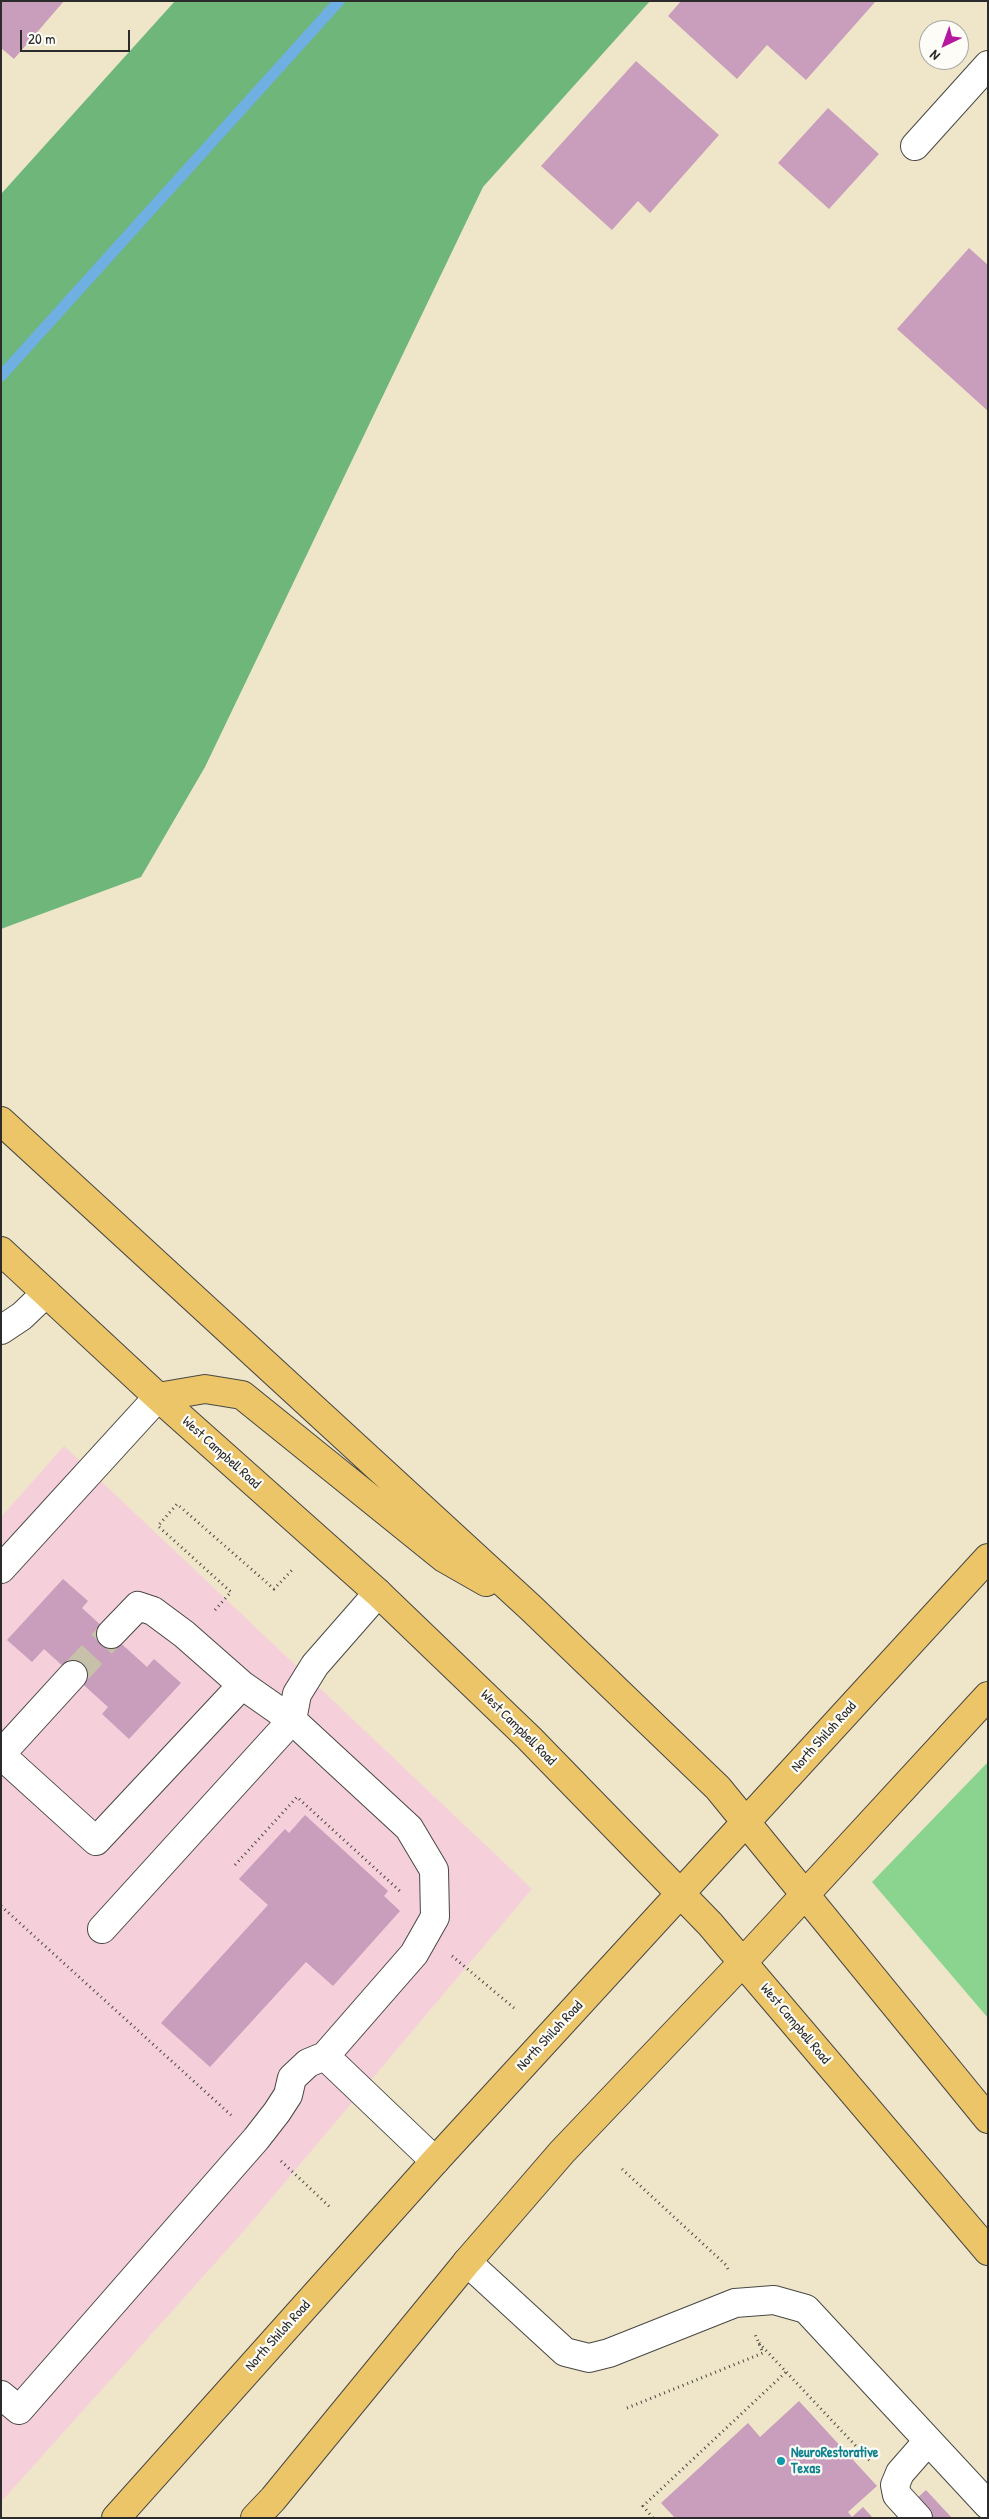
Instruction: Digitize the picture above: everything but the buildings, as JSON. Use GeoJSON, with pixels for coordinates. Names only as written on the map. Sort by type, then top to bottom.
{"type":"FeatureCollection","features":[{"type":"Feature","properties":{"kind":"main road"},"geometry":{"type":"LineString","coordinates":[[1,1121],[530,1608],[718,1788],[988,2119]]}},
{"type":"Feature","properties":{"kind":"main road","name":"West Campbell Road"},"geometry":{"type":"LineString","coordinates":[[1,1251],[158,1397],[378,1592],[530,1738],[681,1893],[743,1962],[988,2251]]}},
{"type":"Feature","properties":{"kind":"main road"},"geometry":{"type":"LineString","coordinates":[[158,1397],[205,1389],[242,1395],[444,1558],[530,1608]]}},
{"type":"Feature","properties":{"kind":"main road","name":"North Shiloh Road"},"geometry":{"type":"LineString","coordinates":[[116,2518],[436,2161],[988,1558]]}},
{"type":"Feature","properties":{"kind":"main road"},"geometry":{"type":"LineString","coordinates":[[255,2518],[273,2499],[467,2262],[562,2152],[743,1962],[988,1696]]}},
{"type":"Feature","properties":{"kind":"lane"},"geometry":{"type":"LineString","coordinates":[[915,146],[988,65]]}},
{"type":"Feature","properties":{"kind":"lane"},"geometry":{"type":"LineString","coordinates":[[1,1330],[22,1316],[46,1293]]}},
{"type":"Feature","properties":{"kind":"lane"},"geometry":{"type":"LineString","coordinates":[[1,1569],[158,1397]]}},
{"type":"Feature","properties":{"kind":"lane"},"geometry":{"type":"LineString","coordinates":[[102,1929],[292,1720],[297,1694],[315,1665],[378,1592]]}},
{"type":"Feature","properties":{"kind":"lane"},"geometry":{"type":"LineString","coordinates":[[1,2394],[19,2410],[278,2112],[288,2095],[292,2078],[308,2062],[325,2056],[419,1946],[435,1917],[434,1870],[409,1828],[292,1720],[242,1685],[184,1634],[153,1611],[138,1606],[111,1634]]}},
{"type":"Feature","properties":{"kind":"lane"},"geometry":{"type":"LineString","coordinates":[[73,1675],[1,1754],[96,1841],[242,1685]]}},
{"type":"Feature","properties":{"kind":"lane"},"geometry":{"type":"LineString","coordinates":[[325,2056],[436,2161]]}},
{"type":"Feature","properties":{"kind":"lane"},"geometry":{"type":"LineString","coordinates":[[467,2262],[565,2352],[589,2358],[609,2353],[735,2303],[774,2300],[806,2309],[988,2505]]}},
{"type":"Feature","properties":{"kind":"lane"},"geometry":{"type":"LineString","coordinates":[[918,2518],[897,2495],[895,2485],[900,2473],[928,2441]]}},
{"type":"Feature","properties":{"kind":"path"},"geometry":{"type":"LineString","coordinates":[[214,1610],[230,1592],[158,1526],[177,1504],[274,1589],[294,1568]]}},
{"type":"Feature","properties":{"kind":"path"},"geometry":{"type":"LineString","coordinates":[[235,1865],[297,1797],[406,1896]]}},
{"type":"Feature","properties":{"kind":"path"},"geometry":{"type":"LineString","coordinates":[[1,1906],[236,2121]]}},
{"type":"Feature","properties":{"kind":"path"},"geometry":{"type":"LineString","coordinates":[[446,1951],[514,2008]]}},
{"type":"Feature","properties":{"kind":"path"},"geometry":{"type":"LineString","coordinates":[[280,2160],[332,2209]]}},
{"type":"Feature","properties":{"kind":"path"},"geometry":{"type":"LineString","coordinates":[[622,2169],[726,2265],[733,2279]]}},
{"type":"Feature","properties":{"kind":"path"},"geometry":{"type":"LineString","coordinates":[[627,2408],[763,2353],[753,2329]]}},
{"type":"Feature","properties":{"kind":"path"},"geometry":{"type":"LineString","coordinates":[[759,2343],[875,2466]]}},
{"type":"Feature","properties":{"kind":"path"},"geometry":{"type":"LineString","coordinates":[[653,2518],[643,2506],[786,2372]]}},
{"type":"Feature","properties":{"kind":"shaded area"},"geometry":{"type":"Polygon","coordinates":[[[64,1446],[532,1889],[243,2232],[1,2502],[1,1517],[64,1446]]]}},
{"type":"Feature","properties":{"kind":"green space"},"geometry":{"type":"Polygon","coordinates":[[[175,1],[650,1],[483,187],[205,767],[141,877],[1,929],[1,194],[175,1]]]}},
{"type":"Feature","properties":{"kind":"green space"},"geometry":{"type":"Polygon","coordinates":[[[988,1762],[988,2018],[872,1882],[988,1762]]]}},
{"type":"Feature","properties":{"kind":"waterway"},"geometry":{"type":"LineString","coordinates":[[1,376],[339,1]]}},
{"type":"Feature","properties":{"kind":"tunnel"},"geometry":{"type":"LineString","coordinates":[[73,1675],[111,1634]]}},
{"type":"Feature","properties":{"kind":"place","name":"NeuroRestorative Texas"},"geometry":{"type":"Point","coordinates":[781,2461]}}]}
